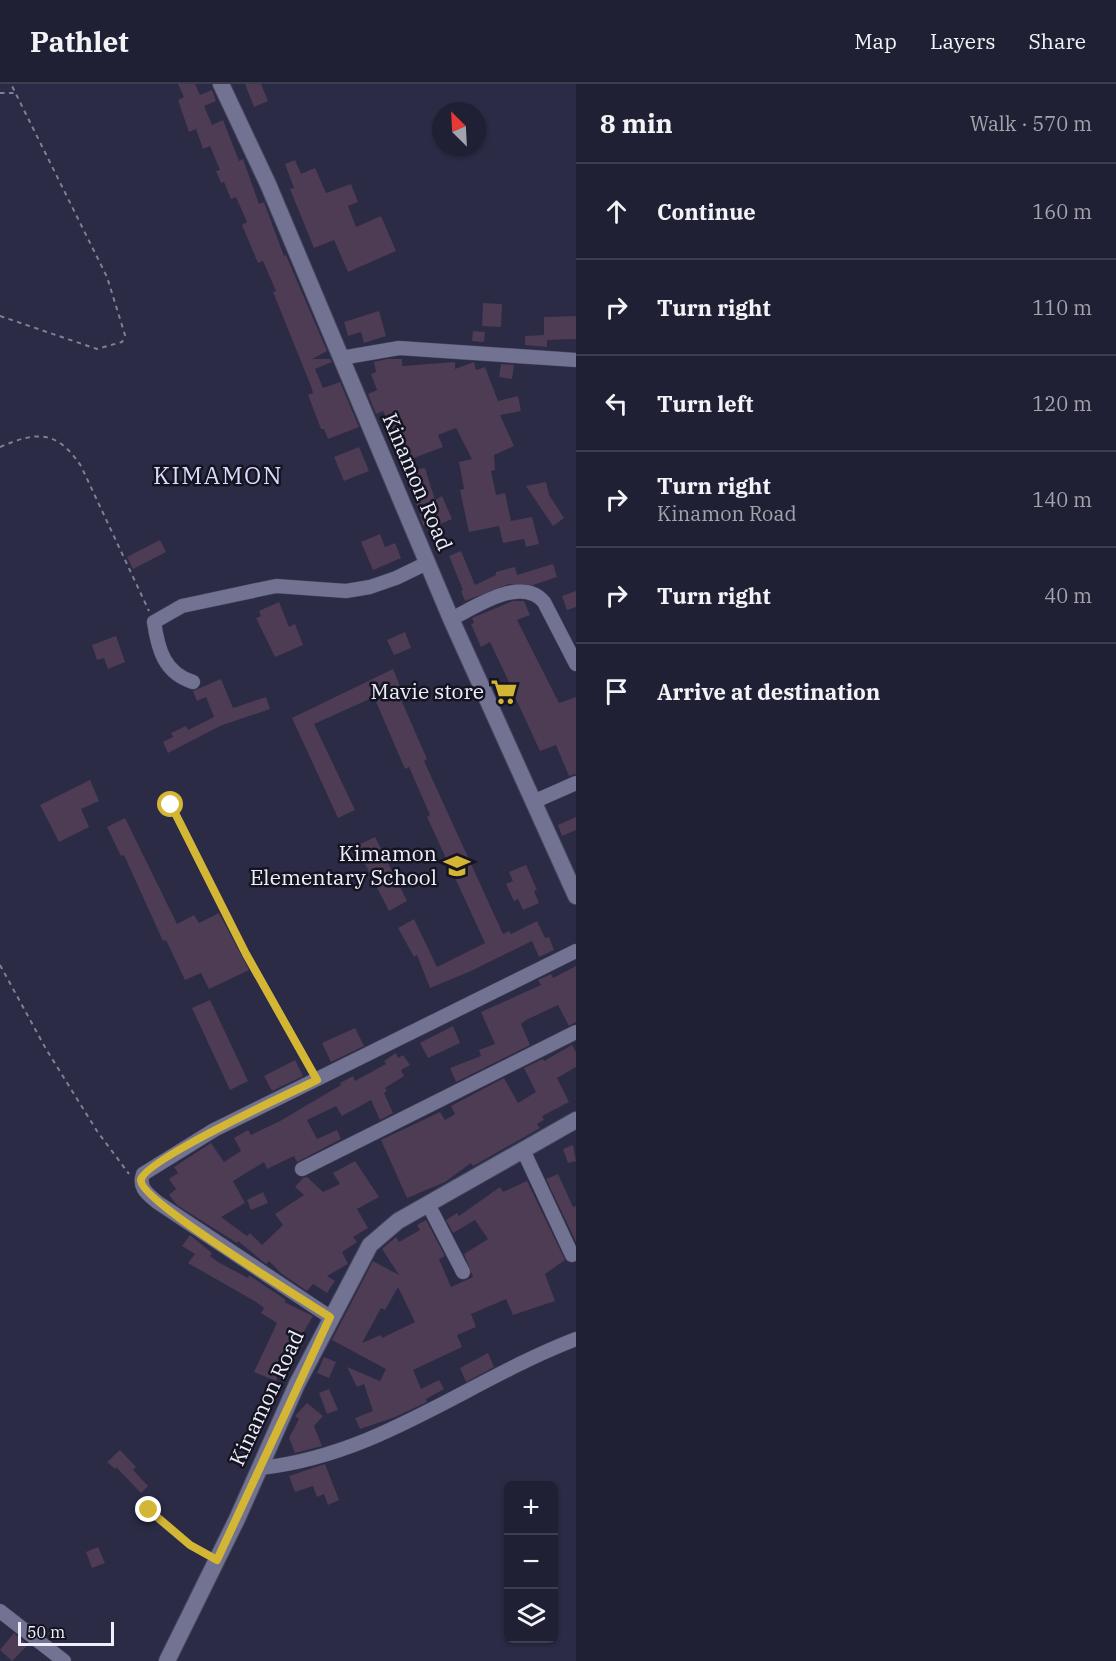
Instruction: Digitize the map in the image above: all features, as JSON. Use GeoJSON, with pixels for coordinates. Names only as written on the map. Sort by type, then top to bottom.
{"type":"FeatureCollection","features":[{"type":"Feature","properties":{"kind":"street","name":"Kinamon Road"},"geometry":{"type":"LineString","coordinates":[[221,84],[272,194],[451,619],[576,896]]}},
{"type":"Feature","properties":{"kind":"street"},"geometry":{"type":"LineString","coordinates":[[341,358],[399,348],[576,360]]}},
{"type":"Feature","properties":{"kind":"street"},"geometry":{"type":"LineString","coordinates":[[193,682],[181,678],[168,666],[161,653],[154,622],[182,606],[276,585],[346,591],[370,587],[427,563]]}},
{"type":"Feature","properties":{"kind":"street"},"geometry":{"type":"LineString","coordinates":[[451,619],[515,592],[527,591],[537,594],[576,664]]}},
{"type":"Feature","properties":{"kind":"street"},"geometry":{"type":"LineString","coordinates":[[533,802],[576,783]]}},
{"type":"Feature","properties":{"kind":"street"},"geometry":{"type":"LineString","coordinates":[[330,1317],[158,1202],[146,1192],[141,1181],[143,1174],[214,1130],[576,951]]}},
{"type":"Feature","properties":{"kind":"street"},"geometry":{"type":"LineString","coordinates":[[302,1169],[576,1032]]}},
{"type":"Feature","properties":{"kind":"street","name":"Kinamon Road"},"geometry":{"type":"LineString","coordinates":[[167,1661],[217,1560],[330,1317],[370,1245],[381,1233],[428,1204],[576,1120]]}},
{"type":"Feature","properties":{"kind":"street"},"geometry":{"type":"LineString","coordinates":[[523,1150],[572,1256]]}},
{"type":"Feature","properties":{"kind":"street"},"geometry":{"type":"LineString","coordinates":[[428,1204],[463,1272]]}},
{"type":"Feature","properties":{"kind":"street"},"geometry":{"type":"LineString","coordinates":[[260,1468],[297,1464],[367,1442],[576,1339]]}},
{"type":"Feature","properties":{"kind":"street"},"geometry":{"type":"LineString","coordinates":[[0,1611],[64,1661]]}},
{"type":"Feature","properties":{"kind":"lane"},"geometry":{"type":"LineString","coordinates":[[171,805],[246,954],[317,1080]]}},
{"type":"Feature","properties":{"kind":"lane"},"geometry":{"type":"LineString","coordinates":[[149,1510],[190,1545],[217,1560]]}},
{"type":"Feature","properties":{"kind":"path"},"geometry":{"type":"LineString","coordinates":[[0,316],[97,348],[122,342],[125,335],[106,277],[11,84]]}},
{"type":"Feature","properties":{"kind":"path"},"geometry":{"type":"LineString","coordinates":[[0,93],[16,93]]}},
{"type":"Feature","properties":{"kind":"path"},"geometry":{"type":"LineString","coordinates":[[0,447],[21,438],[41,435],[55,439],[71,451],[81,466],[154,622]]}},
{"type":"Feature","properties":{"kind":"path"},"geometry":{"type":"LineString","coordinates":[[0,965],[46,1049],[97,1131],[126,1172],[141,1181]]}},
{"type":"Feature","properties":{"kind":"building"},"geometry":{"type":"Polygon","coordinates":[[[178,84],[195,84],[200,95],[212,90],[216,101],[204,106],[212,125],[223,120],[239,161],[243,159],[259,204],[264,202],[284,256],[286,255],[327,351],[312,359],[330,359],[332,362],[315,369],[323,388],[340,382],[359,427],[328,439],[324,429],[321,429],[308,395],[313,393],[311,386],[273,292],[276,291],[263,261],[258,263],[242,225],[247,222],[236,197],[231,199],[224,182],[221,183],[216,171],[220,170],[210,146],[203,149],[196,129],[189,132],[178,100],[184,97],[178,84]]]}},
{"type":"Feature","properties":{"kind":"building"},"geometry":{"type":"Polygon","coordinates":[[[245,84],[261,84],[268,101],[254,107],[245,84]]]}},
{"type":"Feature","properties":{"kind":"building"},"geometry":{"type":"Polygon","coordinates":[[[295,160],[301,174],[315,168],[326,193],[351,184],[358,202],[348,206],[356,227],[381,216],[396,251],[348,272],[334,240],[314,248],[290,189],[294,188],[285,164],[295,160]]]}},
{"type":"Feature","properties":{"kind":"building"},"geometry":{"type":"Polygon","coordinates":[[[483,303],[502,304],[501,327],[482,326],[483,303]]]}},
{"type":"Feature","properties":{"kind":"building"},"geometry":{"type":"Polygon","coordinates":[[[379,311],[386,336],[364,343],[361,332],[348,336],[344,322],[379,311]]]}},
{"type":"Feature","properties":{"kind":"building"},"geometry":{"type":"Polygon","coordinates":[[[576,316],[576,339],[547,340],[547,347],[525,345],[525,336],[544,335],[544,317],[576,316]]]}},
{"type":"Feature","properties":{"kind":"building"},"geometry":{"type":"Polygon","coordinates":[[[473,331],[485,332],[484,342],[472,341],[473,331]]]}},
{"type":"Feature","properties":{"kind":"building"},"geometry":{"type":"Polygon","coordinates":[[[402,359],[402,366],[455,362],[455,369],[474,362],[476,370],[485,367],[498,401],[518,396],[521,411],[500,415],[514,446],[494,455],[495,470],[491,471],[496,495],[505,493],[511,521],[532,517],[539,544],[526,547],[524,539],[503,543],[499,526],[469,532],[460,490],[464,489],[459,462],[472,459],[456,428],[438,435],[443,447],[403,462],[388,416],[386,417],[383,411],[376,414],[368,394],[377,390],[371,374],[376,372],[374,362],[402,359]]]}},
{"type":"Feature","properties":{"kind":"building"},"geometry":{"type":"Polygon","coordinates":[[[501,364],[514,365],[512,379],[499,377],[501,364]]]}},
{"type":"Feature","properties":{"kind":"building"},"geometry":{"type":"Polygon","coordinates":[[[359,447],[369,471],[344,481],[334,457],[359,447]]]}},
{"type":"Feature","properties":{"kind":"building"},"geometry":{"type":"Polygon","coordinates":[[[425,468],[435,500],[442,496],[452,519],[438,525],[436,520],[423,526],[407,471],[425,468]]]}},
{"type":"Feature","properties":{"kind":"building"},"geometry":{"type":"Polygon","coordinates":[[[546,482],[549,495],[564,518],[553,526],[526,486],[546,482]]]}},
{"type":"Feature","properties":{"kind":"building"},"geometry":{"type":"Polygon","coordinates":[[[380,534],[385,547],[395,543],[401,558],[373,570],[361,542],[380,534]]]}},
{"type":"Feature","properties":{"kind":"building"},"geometry":{"type":"Polygon","coordinates":[[[160,540],[166,552],[133,569],[127,557],[160,540]]]}},
{"type":"Feature","properties":{"kind":"building"},"geometry":{"type":"Polygon","coordinates":[[[461,551],[475,585],[496,575],[496,572],[515,567],[517,575],[553,564],[557,577],[533,585],[509,584],[465,601],[461,591],[463,590],[449,556],[461,551]]]}},
{"type":"Feature","properties":{"kind":"building"},"geometry":{"type":"Polygon","coordinates":[[[576,591],[576,607],[567,610],[562,596],[576,591]]]}},
{"type":"Feature","properties":{"kind":"building"},"geometry":{"type":"Polygon","coordinates":[[[513,601],[524,601],[530,615],[517,620],[559,703],[576,697],[576,774],[569,776],[556,745],[540,751],[515,697],[506,702],[499,687],[509,682],[490,642],[481,647],[471,624],[474,623],[472,618],[513,601]]]}},
{"type":"Feature","properties":{"kind":"building"},"geometry":{"type":"Polygon","coordinates":[[[279,602],[289,627],[295,624],[303,645],[275,657],[256,618],[261,616],[259,611],[279,602]]]}},
{"type":"Feature","properties":{"kind":"building"},"geometry":{"type":"Polygon","coordinates":[[[405,632],[411,648],[394,655],[387,640],[405,632]]]}},
{"type":"Feature","properties":{"kind":"building"},"geometry":{"type":"Polygon","coordinates":[[[116,636],[125,662],[108,669],[104,658],[97,660],[92,645],[116,636]]]}},
{"type":"Feature","properties":{"kind":"building"},"geometry":{"type":"Polygon","coordinates":[[[393,669],[400,686],[396,688],[427,759],[424,761],[503,934],[509,931],[511,934],[537,921],[545,938],[549,937],[554,950],[539,957],[532,941],[430,988],[417,955],[414,957],[398,928],[414,919],[437,967],[485,943],[427,817],[430,815],[409,767],[405,769],[374,697],[314,724],[355,810],[338,818],[292,718],[393,669]]]}},
{"type":"Feature","properties":{"kind":"building"},"geometry":{"type":"Polygon","coordinates":[[[221,679],[233,708],[266,697],[270,709],[220,726],[168,753],[163,742],[173,737],[171,733],[186,726],[188,730],[214,717],[206,697],[197,701],[193,691],[221,679]]]}},
{"type":"Feature","properties":{"kind":"building"},"geometry":{"type":"Polygon","coordinates":[[[90,780],[99,801],[81,809],[89,827],[59,842],[40,805],[90,780]]]}},
{"type":"Feature","properties":{"kind":"building"},"geometry":{"type":"Polygon","coordinates":[[[576,817],[576,830],[562,836],[558,825],[576,817]]]}},
{"type":"Feature","properties":{"kind":"building"},"geometry":{"type":"Polygon","coordinates":[[[125,818],[177,924],[194,915],[199,923],[219,913],[249,970],[209,989],[201,973],[185,980],[166,940],[163,941],[124,855],[121,856],[107,827],[125,818]]]}},
{"type":"Feature","properties":{"kind":"building"},"geometry":{"type":"Polygon","coordinates":[[[375,837],[407,901],[389,911],[356,846],[375,837]]]}},
{"type":"Feature","properties":{"kind":"building"},"geometry":{"type":"Polygon","coordinates":[[[526,865],[537,890],[534,891],[539,903],[523,910],[518,899],[514,901],[506,884],[513,881],[509,872],[526,865]]]}},
{"type":"Feature","properties":{"kind":"building"},"geometry":{"type":"Polygon","coordinates":[[[576,966],[576,1022],[569,1026],[558,1005],[526,1020],[521,1024],[530,1045],[456,1082],[450,1068],[481,1056],[479,1050],[495,1044],[481,1012],[541,985],[538,980],[551,974],[553,978],[576,966]]]}},
{"type":"Feature","properties":{"kind":"building"},"geometry":{"type":"Polygon","coordinates":[[[210,1000],[248,1081],[230,1090],[192,1008],[210,1000]]]}},
{"type":"Feature","properties":{"kind":"building"},"geometry":{"type":"Polygon","coordinates":[[[453,1026],[460,1043],[428,1058],[420,1043],[453,1026]]]}},
{"type":"Feature","properties":{"kind":"building"},"geometry":{"type":"Polygon","coordinates":[[[355,1028],[364,1046],[331,1062],[322,1043],[355,1028]]]}},
{"type":"Feature","properties":{"kind":"building"},"geometry":{"type":"Polygon","coordinates":[[[572,1045],[576,1052],[576,1067],[557,1078],[569,1102],[542,1116],[544,1120],[537,1124],[540,1128],[473,1166],[471,1163],[445,1182],[407,1198],[381,1140],[440,1112],[445,1120],[455,1114],[451,1106],[504,1078],[518,1103],[536,1092],[524,1068],[543,1059],[544,1061],[572,1045]]]}},
{"type":"Feature","properties":{"kind":"building"},"geometry":{"type":"Polygon","coordinates":[[[396,1053],[398,1058],[403,1055],[410,1065],[401,1070],[404,1076],[385,1088],[387,1091],[384,1093],[393,1113],[380,1120],[371,1100],[342,1116],[336,1106],[307,1120],[317,1139],[337,1130],[341,1139],[297,1162],[294,1156],[267,1169],[264,1162],[233,1181],[245,1203],[221,1217],[247,1236],[250,1233],[262,1245],[283,1225],[275,1214],[304,1195],[295,1187],[303,1178],[307,1177],[323,1192],[340,1184],[333,1173],[355,1161],[379,1197],[357,1209],[368,1228],[353,1237],[357,1242],[342,1252],[348,1264],[327,1276],[335,1281],[327,1293],[313,1284],[307,1291],[282,1274],[269,1261],[266,1264],[238,1241],[237,1243],[177,1205],[169,1195],[176,1189],[169,1179],[178,1173],[174,1167],[211,1143],[224,1162],[241,1151],[234,1138],[248,1130],[251,1135],[280,1121],[353,1076],[355,1081],[386,1064],[384,1061],[396,1053]]]}},
{"type":"Feature","properties":{"kind":"building"},"geometry":{"type":"Polygon","coordinates":[[[295,1060],[303,1076],[272,1091],[264,1076],[295,1060]]]}},
{"type":"Feature","properties":{"kind":"building"},"geometry":{"type":"Polygon","coordinates":[[[573,1145],[576,1161],[568,1163],[563,1149],[573,1145]]]}},
{"type":"Feature","properties":{"kind":"building"},"geometry":{"type":"Polygon","coordinates":[[[558,1174],[573,1207],[576,1206],[576,1242],[546,1179],[558,1174]]]}},
{"type":"Feature","properties":{"kind":"building"},"geometry":{"type":"Polygon","coordinates":[[[527,1181],[565,1260],[545,1274],[555,1301],[513,1315],[506,1299],[471,1314],[476,1327],[457,1335],[462,1347],[413,1370],[421,1389],[439,1380],[444,1389],[426,1399],[427,1402],[395,1417],[360,1429],[355,1418],[373,1411],[364,1384],[357,1387],[347,1367],[380,1381],[386,1369],[332,1340],[373,1261],[399,1275],[382,1249],[396,1237],[399,1242],[420,1230],[417,1225],[426,1220],[445,1256],[439,1259],[451,1287],[473,1277],[464,1254],[488,1239],[475,1220],[453,1233],[446,1220],[457,1213],[459,1216],[500,1187],[503,1192],[527,1181]],[[398,1287],[385,1310],[381,1308],[362,1343],[381,1335],[382,1338],[415,1322],[398,1287]]]}},
{"type":"Feature","properties":{"kind":"building"},"geometry":{"type":"Polygon","coordinates":[[[263,1192],[268,1203],[251,1210],[247,1200],[263,1192]]]}},
{"type":"Feature","properties":{"kind":"building"},"geometry":{"type":"Polygon","coordinates":[[[190,1235],[212,1253],[210,1256],[218,1262],[248,1278],[249,1275],[286,1300],[284,1302],[313,1316],[290,1355],[283,1351],[275,1369],[279,1373],[276,1381],[254,1372],[277,1323],[261,1313],[264,1308],[256,1302],[188,1263],[195,1254],[182,1246],[190,1235]]]}},
{"type":"Feature","properties":{"kind":"building"},"geometry":{"type":"Polygon","coordinates":[[[488,1353],[494,1367],[466,1382],[460,1368],[488,1353]]]}},
{"type":"Feature","properties":{"kind":"building"},"geometry":{"type":"Polygon","coordinates":[[[324,1357],[336,1362],[329,1378],[317,1373],[324,1357]]]}},
{"type":"Feature","properties":{"kind":"building"},"geometry":{"type":"Polygon","coordinates":[[[329,1389],[338,1410],[327,1414],[319,1393],[329,1389]]]}},
{"type":"Feature","properties":{"kind":"building"},"geometry":{"type":"Polygon","coordinates":[[[307,1403],[323,1416],[314,1426],[322,1446],[295,1453],[289,1438],[299,1419],[295,1416],[307,1403]]]}},
{"type":"Feature","properties":{"kind":"building"},"geometry":{"type":"Polygon","coordinates":[[[120,1450],[136,1467],[133,1470],[148,1486],[141,1493],[116,1467],[115,1469],[107,1462],[120,1450]]]}},
{"type":"Feature","properties":{"kind":"building"},"geometry":{"type":"Polygon","coordinates":[[[325,1464],[339,1500],[328,1505],[324,1494],[317,1497],[313,1486],[295,1492],[289,1476],[325,1464]]]}},
{"type":"Feature","properties":{"kind":"building"},"geometry":{"type":"Polygon","coordinates":[[[98,1547],[105,1563],[92,1568],[86,1552],[98,1547]]]}},
{"type":"Feature","properties":{"kind":"building"},"geometry":{"type":"Polygon","coordinates":[[[14,1633],[28,1645],[12,1661],[0,1650],[14,1633]]]}},
{"type":"Feature","properties":{"kind":"place","name":"Mavie store"},"geometry":{"type":"Point","coordinates":[504,692]}},
{"type":"Feature","properties":{"kind":"place","name":"Kimamon Elementary School"},"geometry":{"type":"Point","coordinates":[457,866]}},
{"type":"Feature","properties":{"kind":"district","name":"KIMAMON"},"geometry":{"type":"Point","coordinates":[218,476]}},
{"type":"Feature","properties":{"kind":"route"},"geometry":{"type":"LineString","coordinates":[[149,1510],[190,1545],[217,1560],[330,1317],[228,1251],[158,1202],[142,1187],[143,1174],[155,1166],[214,1130],[317,1080],[246,954],[171,805]]}}]}
